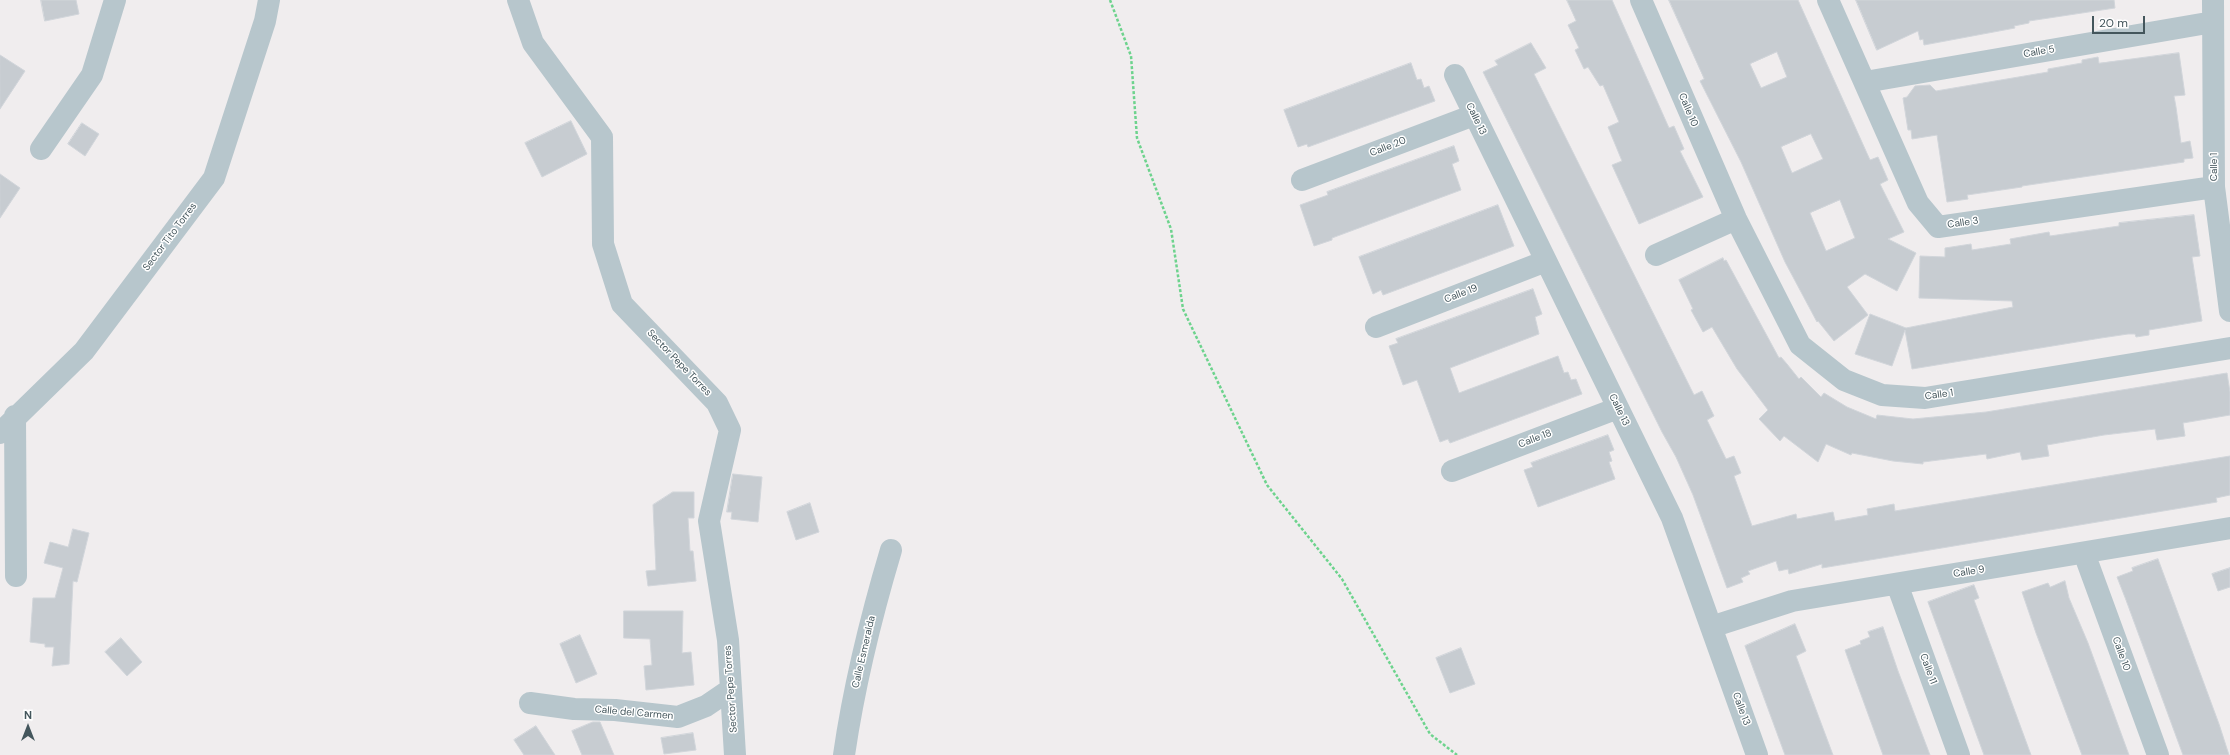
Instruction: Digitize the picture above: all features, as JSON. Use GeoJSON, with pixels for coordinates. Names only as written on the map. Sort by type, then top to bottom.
{"type":"FeatureCollection","features":[{"type":"Feature","properties":{"kind":"street"},"geometry":{"type":"LineString","coordinates":[[41,149],[92,76],[115,0]]}},
{"type":"Feature","properties":{"kind":"street","name":"Sector Tito Torres"},"geometry":{"type":"LineString","coordinates":[[0,433],[15,416],[84,351],[214,178],[265,21],[269,0]]}},
{"type":"Feature","properties":{"kind":"street","name":"Sector Pepe Torres"},"geometry":{"type":"LineString","coordinates":[[518,0],[533,43],[602,137],[603,244],[622,304],[717,403],[730,430],[709,521],[728,640],[736,755]]}},
{"type":"Feature","properties":{"kind":"street","name":"Calle 10"},"geometry":{"type":"LineString","coordinates":[[1641,0],[1736,219]]}},
{"type":"Feature","properties":{"kind":"street","name":"Calle 3"},"geometry":{"type":"LineString","coordinates":[[1828,0],[1918,203],[1938,227],[2214,187]]}},
{"type":"Feature","properties":{"kind":"street"},"geometry":{"type":"LineString","coordinates":[[2213,0],[2213,22]]}},
{"type":"Feature","properties":{"kind":"street","name":"Calle 1"},"geometry":{"type":"LineString","coordinates":[[2213,22],[2214,187],[2230,311]]}},
{"type":"Feature","properties":{"kind":"street","name":"Calle 5"},"geometry":{"type":"LineString","coordinates":[[1865,82],[2213,22]]}},
{"type":"Feature","properties":{"kind":"street","name":"Calle 13"},"geometry":{"type":"LineString","coordinates":[[1455,75],[1672,518],[1757,755]]}},
{"type":"Feature","properties":{"kind":"street","name":"Calle 20"},"geometry":{"type":"LineString","coordinates":[[1302,180],[1474,115]]}},
{"type":"Feature","properties":{"kind":"street"},"geometry":{"type":"LineString","coordinates":[[1656,255],[1736,219]]}},
{"type":"Feature","properties":{"kind":"street","name":"Calle 1"},"geometry":{"type":"LineString","coordinates":[[1736,219],[1800,344],[1844,380],[1882,395],[1925,398],[2230,348]]}},
{"type":"Feature","properties":{"kind":"street","name":"Calle 19"},"geometry":{"type":"LineString","coordinates":[[1376,327],[1546,261]]}},
{"type":"Feature","properties":{"kind":"street","name":"Calle 18"},"geometry":{"type":"LineString","coordinates":[[1452,471],[1618,408]]}},
{"type":"Feature","properties":{"kind":"street"},"geometry":{"type":"LineString","coordinates":[[15,416],[16,576]]}},
{"type":"Feature","properties":{"kind":"street","name":"Calle 9"},"geometry":{"type":"LineString","coordinates":[[1711,627],[1792,601],[2230,528]]}},
{"type":"Feature","properties":{"kind":"street","name":"Calle Esmeralda"},"geometry":{"type":"LineString","coordinates":[[844,755],[848,723],[891,550]]}},
{"type":"Feature","properties":{"kind":"street","name":"Calle 10"},"geometry":{"type":"LineString","coordinates":[[2084,553],[2158,755]]}},
{"type":"Feature","properties":{"kind":"street","name":"Calle 11"},"geometry":{"type":"LineString","coordinates":[[1897,584],[1959,755]]}},
{"type":"Feature","properties":{"kind":"street","name":"Calle del Carmen"},"geometry":{"type":"LineString","coordinates":[[530,703],[574,709],[615,710],[678,717],[706,706],[731,689]]}},
{"type":"Feature","properties":{"kind":"path"},"geometry":{"type":"LineString","coordinates":[[1110,0],[1131,56],[1137,138],[1171,229],[1183,309],[1267,485],[1342,578],[1430,734],[1456,755]]}},
{"type":"Feature","properties":{"kind":"building"},"geometry":{"type":"Polygon","coordinates":[[[41,0],[76,0],[79,14],[45,21],[41,0]]]}},
{"type":"Feature","properties":{"kind":"building"},"geometry":{"type":"Polygon","coordinates":[[[1567,0],[1612,0],[1669,128],[1674,126],[1684,149],[1680,151],[1703,197],[1639,224],[1612,165],[1622,161],[1608,127],[1619,122],[1603,85],[1600,86],[1588,67],[1584,69],[1575,50],[1579,48],[1568,25],[1576,21],[1567,0]]]}},
{"type":"Feature","properties":{"kind":"building"},"geometry":{"type":"Polygon","coordinates":[[[1669,0],[1798,0],[1870,160],[1878,157],[1888,180],[1880,184],[1904,232],[1888,239],[1916,253],[1897,291],[1865,274],[1847,287],[1868,315],[1834,341],[1818,321],[1817,322],[1785,262],[1741,162],[1700,81],[1704,79],[1669,0]],[[1777,52],[1750,64],[1761,88],[1787,77],[1777,52]],[[1811,134],[1781,147],[1792,173],[1823,159],[1811,134]],[[1840,200],[1810,213],[1826,251],[1855,238],[1840,200]]]}},
{"type":"Feature","properties":{"kind":"building"},"geometry":{"type":"Polygon","coordinates":[[[1856,0],[2114,0],[2115,8],[2029,21],[2029,23],[2014,26],[2015,28],[1924,45],[1923,39],[1920,40],[1918,31],[1877,50],[1856,0]]]}},
{"type":"Feature","properties":{"kind":"building"},"geometry":{"type":"Polygon","coordinates":[[[1531,43],[1546,68],[1534,74],[1694,395],[1702,391],[1714,416],[1707,420],[1726,459],[1734,456],[1741,473],[1734,476],[1752,526],[1796,514],[1797,519],[1833,512],[1835,521],[1868,515],[1867,509],[1894,504],[1895,511],[2230,456],[2230,495],[2216,498],[2217,502],[1822,568],[1822,564],[1789,574],[1788,569],[1779,571],[1776,561],[1748,571],[1750,574],[1741,578],[1743,582],[1727,588],[1693,495],[1676,457],[1662,432],[1483,72],[1498,65],[1495,61],[1531,43]]]}},
{"type":"Feature","properties":{"kind":"building"},"geometry":{"type":"Polygon","coordinates":[[[2179,53],[2185,95],[2174,96],[2181,143],[2190,141],[2193,158],[2184,159],[2184,162],[1967,195],[1968,199],[1947,202],[1937,135],[1912,139],[1911,130],[1908,130],[1903,98],[1907,97],[1915,86],[1930,85],[1936,91],[2048,72],[2048,69],[2082,63],[2082,60],[2098,57],[2099,63],[2179,53]]]}},
{"type":"Feature","properties":{"kind":"building"},"geometry":{"type":"Polygon","coordinates":[[[0,55],[25,71],[0,109],[0,55]]]}},
{"type":"Feature","properties":{"kind":"building"},"geometry":{"type":"Polygon","coordinates":[[[1411,63],[1417,80],[1421,79],[1424,88],[1429,86],[1435,101],[1308,147],[1307,144],[1298,147],[1284,110],[1411,63]]]}},
{"type":"Feature","properties":{"kind":"building"},"geometry":{"type":"Polygon","coordinates":[[[571,121],[587,154],[542,177],[525,143],[571,121]]]}},
{"type":"Feature","properties":{"kind":"building"},"geometry":{"type":"Polygon","coordinates":[[[82,123],[99,134],[85,156],[68,144],[82,123]]]}},
{"type":"Feature","properties":{"kind":"building"},"geometry":{"type":"Polygon","coordinates":[[[1454,146],[1459,161],[1452,164],[1461,190],[1314,246],[1300,205],[1328,195],[1327,192],[1454,146]]]}},
{"type":"Feature","properties":{"kind":"building"},"geometry":{"type":"Polygon","coordinates":[[[0,174],[20,188],[0,218],[0,174]]]}},
{"type":"Feature","properties":{"kind":"building"},"geometry":{"type":"Polygon","coordinates":[[[1498,205],[1514,246],[1383,295],[1381,290],[1373,294],[1359,257],[1498,205]]]}},
{"type":"Feature","properties":{"kind":"building"},"geometry":{"type":"Polygon","coordinates":[[[2194,215],[2200,256],[2192,257],[2202,321],[2149,330],[2149,335],[2136,337],[2135,334],[2128,334],[1912,369],[1905,330],[1892,366],[1855,354],[1870,314],[1906,328],[2013,307],[2012,301],[1919,298],[1920,256],[1945,257],[1945,248],[1971,244],[1972,250],[2011,244],[2010,239],[2049,232],[2050,236],[2119,226],[2119,223],[2194,215]]]}},
{"type":"Feature","properties":{"kind":"building"},"geometry":{"type":"Polygon","coordinates":[[[1723,258],[1724,261],[1726,260],[1779,358],[1781,357],[1799,379],[1801,377],[1821,397],[1824,393],[1847,407],[1876,419],[1877,415],[1913,419],[1986,412],[2227,373],[2230,392],[2230,415],[2183,423],[2185,436],[2157,440],[2155,429],[2104,435],[2047,445],[2049,456],[2022,460],[2020,452],[1987,459],[1986,454],[1923,462],[1923,464],[1893,461],[1852,453],[1851,455],[1826,444],[1818,462],[1784,436],[1780,441],[1759,419],[1768,410],[1737,369],[1712,327],[1703,332],[1691,310],[1693,309],[1679,280],[1723,258]]]}},
{"type":"Feature","properties":{"kind":"building"},"geometry":{"type":"Polygon","coordinates":[[[1533,289],[1542,314],[1535,317],[1539,334],[1450,368],[1459,393],[1558,356],[1564,373],[1568,372],[1571,380],[1576,379],[1582,394],[1450,443],[1448,439],[1440,442],[1417,380],[1403,385],[1389,346],[1398,343],[1396,339],[1533,289]]]}},
{"type":"Feature","properties":{"kind":"building"},"geometry":{"type":"Polygon","coordinates":[[[1608,435],[1614,450],[1609,452],[1612,461],[1609,462],[1615,479],[1538,507],[1524,470],[1533,467],[1531,463],[1608,435]]]}},
{"type":"Feature","properties":{"kind":"building"},"geometry":{"type":"Polygon","coordinates":[[[733,474],[762,477],[758,522],[731,519],[732,512],[727,512],[733,474]]]}},
{"type":"Feature","properties":{"kind":"building"},"geometry":{"type":"Polygon","coordinates":[[[673,492],[694,492],[694,518],[688,518],[690,551],[693,551],[696,581],[648,586],[646,571],[656,570],[653,505],[673,492]]]}},
{"type":"Feature","properties":{"kind":"building"},"geometry":{"type":"Polygon","coordinates":[[[810,503],[819,532],[796,540],[787,512],[810,503]]]}},
{"type":"Feature","properties":{"kind":"building"},"geometry":{"type":"Polygon","coordinates":[[[73,529],[89,533],[77,582],[73,581],[69,664],[52,666],[54,647],[45,647],[45,644],[30,642],[33,598],[55,598],[63,568],[44,563],[50,542],[68,547],[73,529]]]}},
{"type":"Feature","properties":{"kind":"building"},"geometry":{"type":"Polygon","coordinates":[[[2158,559],[2229,755],[2183,755],[2117,577],[2133,571],[2132,568],[2158,559]]]}},
{"type":"Feature","properties":{"kind":"building"},"geometry":{"type":"Polygon","coordinates":[[[2230,568],[2230,587],[2218,591],[2212,574],[2230,568]]]}},
{"type":"Feature","properties":{"kind":"building"},"geometry":{"type":"Polygon","coordinates":[[[2065,581],[2069,598],[2088,643],[2129,755],[2082,755],[2036,633],[2022,592],[2048,583],[2050,587],[2065,581]]]}},
{"type":"Feature","properties":{"kind":"building"},"geometry":{"type":"Polygon","coordinates":[[[1974,585],[1979,598],[1974,600],[2031,755],[1984,755],[1928,602],[1974,585]]]}},
{"type":"Feature","properties":{"kind":"building"},"geometry":{"type":"Polygon","coordinates":[[[624,611],[683,611],[682,653],[691,652],[694,685],[646,690],[644,666],[652,665],[650,639],[624,638],[624,611]]]}},
{"type":"Feature","properties":{"kind":"building"},"geometry":{"type":"Polygon","coordinates":[[[1795,624],[1806,651],[1796,656],[1833,755],[1785,755],[1745,646],[1795,624]]]}},
{"type":"Feature","properties":{"kind":"building"},"geometry":{"type":"Polygon","coordinates":[[[1883,627],[1930,755],[1883,755],[1845,650],[1861,644],[1860,641],[1870,637],[1868,632],[1883,627]]]}},
{"type":"Feature","properties":{"kind":"building"},"geometry":{"type":"Polygon","coordinates":[[[580,635],[597,674],[576,683],[560,644],[580,635]]]}},
{"type":"Feature","properties":{"kind":"building"},"geometry":{"type":"Polygon","coordinates":[[[121,638],[142,662],[127,676],[105,652],[121,638]]]}},
{"type":"Feature","properties":{"kind":"building"},"geometry":{"type":"Polygon","coordinates":[[[1461,648],[1475,684],[1450,693],[1436,658],[1461,648]]]}},
{"type":"Feature","properties":{"kind":"building"},"geometry":{"type":"Polygon","coordinates":[[[593,722],[600,722],[614,755],[582,755],[572,731],[593,722]]]}},
{"type":"Feature","properties":{"kind":"building"},"geometry":{"type":"Polygon","coordinates":[[[536,726],[555,755],[524,755],[514,740],[536,726]]]}},
{"type":"Feature","properties":{"kind":"building"},"geometry":{"type":"Polygon","coordinates":[[[693,733],[696,750],[664,754],[661,738],[693,733]]]}}]}
